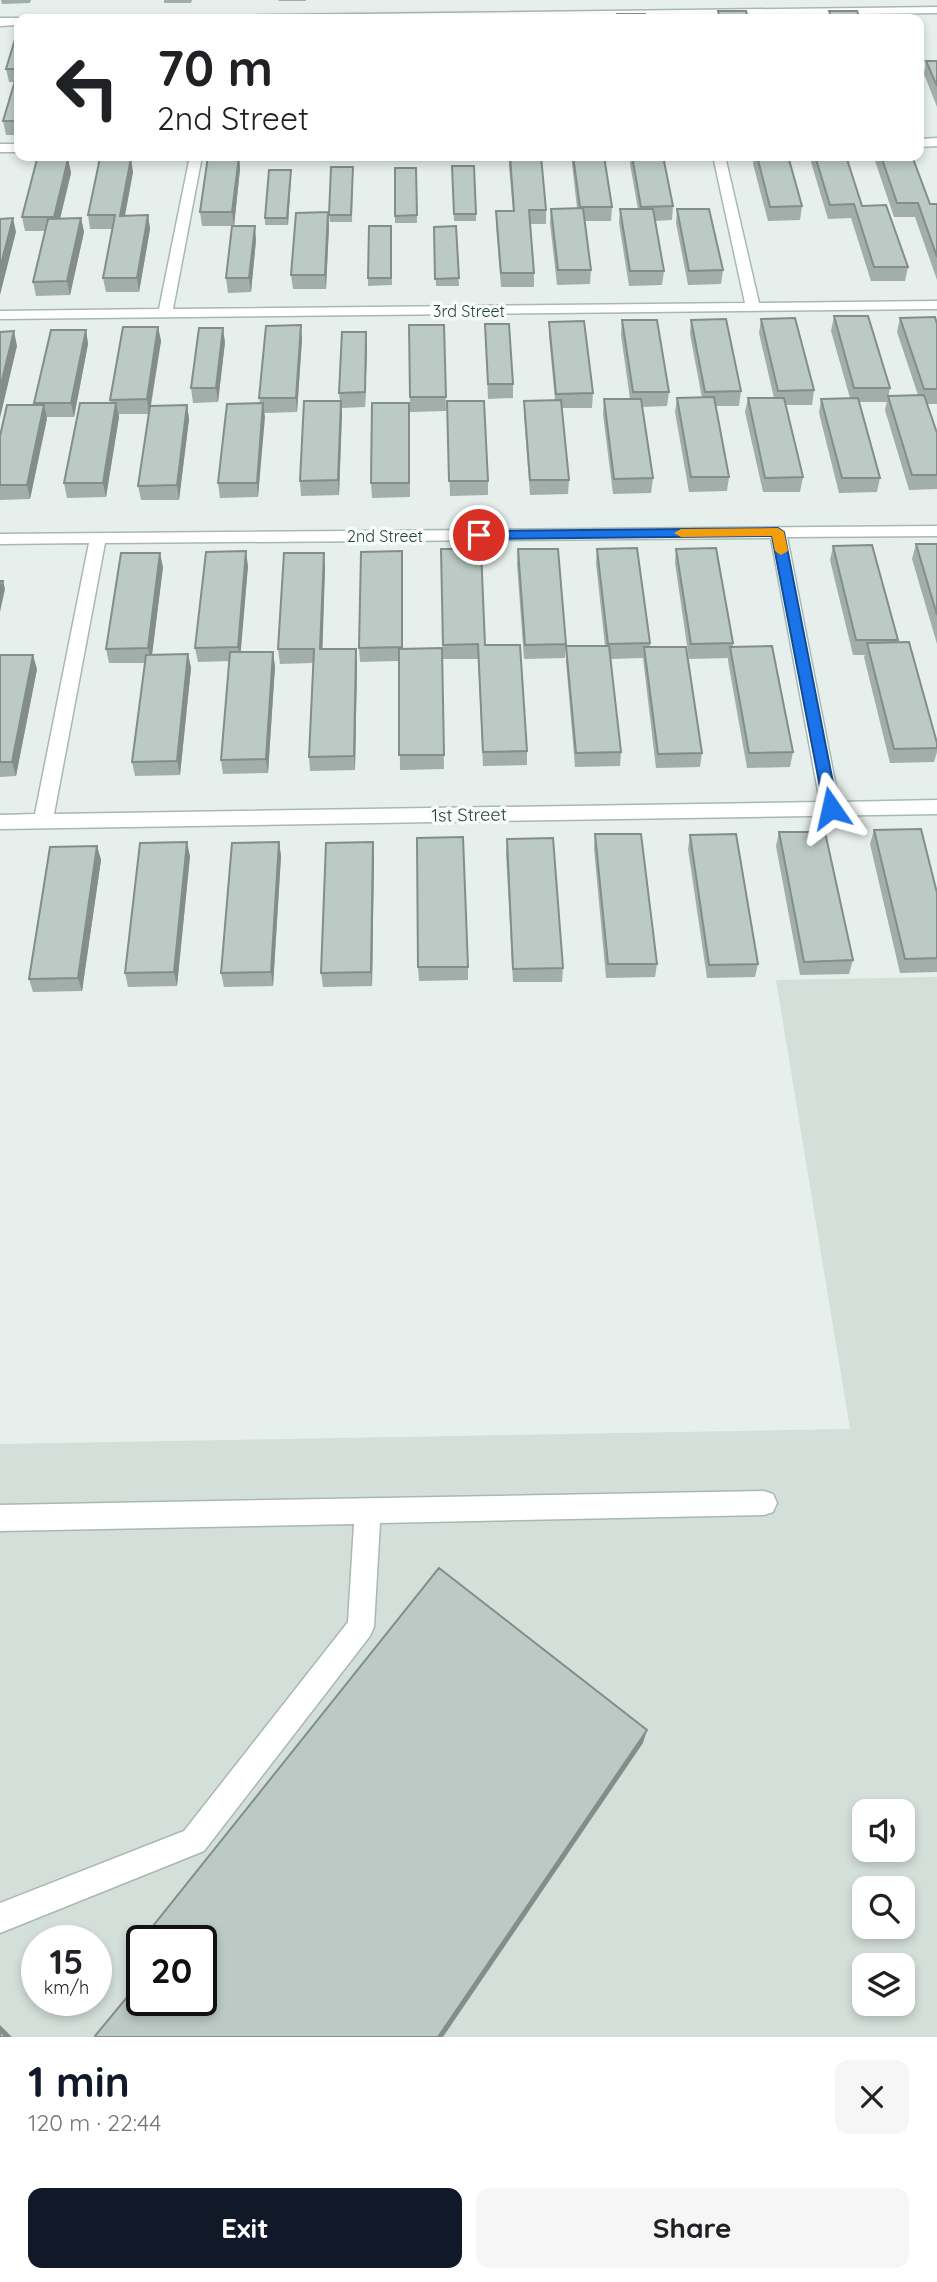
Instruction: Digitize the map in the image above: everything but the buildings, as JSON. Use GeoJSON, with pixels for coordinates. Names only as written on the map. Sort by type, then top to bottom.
{"type":"FeatureCollection","features":[{"type":"Feature","properties":{"kind":"lane"},"geometry":{"type":"LineString","coordinates":[[703,14],[769,6],[937,10]]}},
{"type":"Feature","properties":{"kind":"lane"},"geometry":{"type":"LineString","coordinates":[[165,313],[195,161]]}},
{"type":"Feature","properties":{"kind":"lane"},"geometry":{"type":"LineString","coordinates":[[720,161],[752,308]]}},
{"type":"Feature","properties":{"kind":"lane","name":"3rd Street"},"geometry":{"type":"LineString","coordinates":[[0,315],[937,305]]}},
{"type":"Feature","properties":{"kind":"lane","name":"2nd Street"},"geometry":{"type":"LineString","coordinates":[[0,539],[937,531]]}},
{"type":"Feature","properties":{"kind":"lane"},"geometry":{"type":"LineString","coordinates":[[778,532],[831,808]]}},
{"type":"Feature","properties":{"kind":"lane"},"geometry":{"type":"LineString","coordinates":[[43,821],[98,538]]}},
{"type":"Feature","properties":{"kind":"lane","name":"1st Street"},"geometry":{"type":"LineString","coordinates":[[0,822],[937,807]]}},
{"type":"Feature","properties":{"kind":"lane"},"geometry":{"type":"LineString","coordinates":[[0,1518],[764,1503]]}},
{"type":"Feature","properties":{"kind":"lane"},"geometry":{"type":"LineString","coordinates":[[0,1918],[194,1841],[361,1627],[368,1511]]}},
{"type":"Feature","properties":{"kind":"shaded area"},"geometry":{"type":"Polygon","coordinates":[[[937,977],[937,2037],[0,2037],[0,1444],[850,1429],[776,980],[937,977]]]}},
{"type":"Feature","properties":{"kind":"slow traffic"},"geometry":{"type":"LineString","coordinates":[[681,533],[778,532],[781,551]]}},
{"type":"Feature","properties":{"kind":"route"},"geometry":{"type":"LineString","coordinates":[[479,535],[778,532],[831,808]]}}]}
